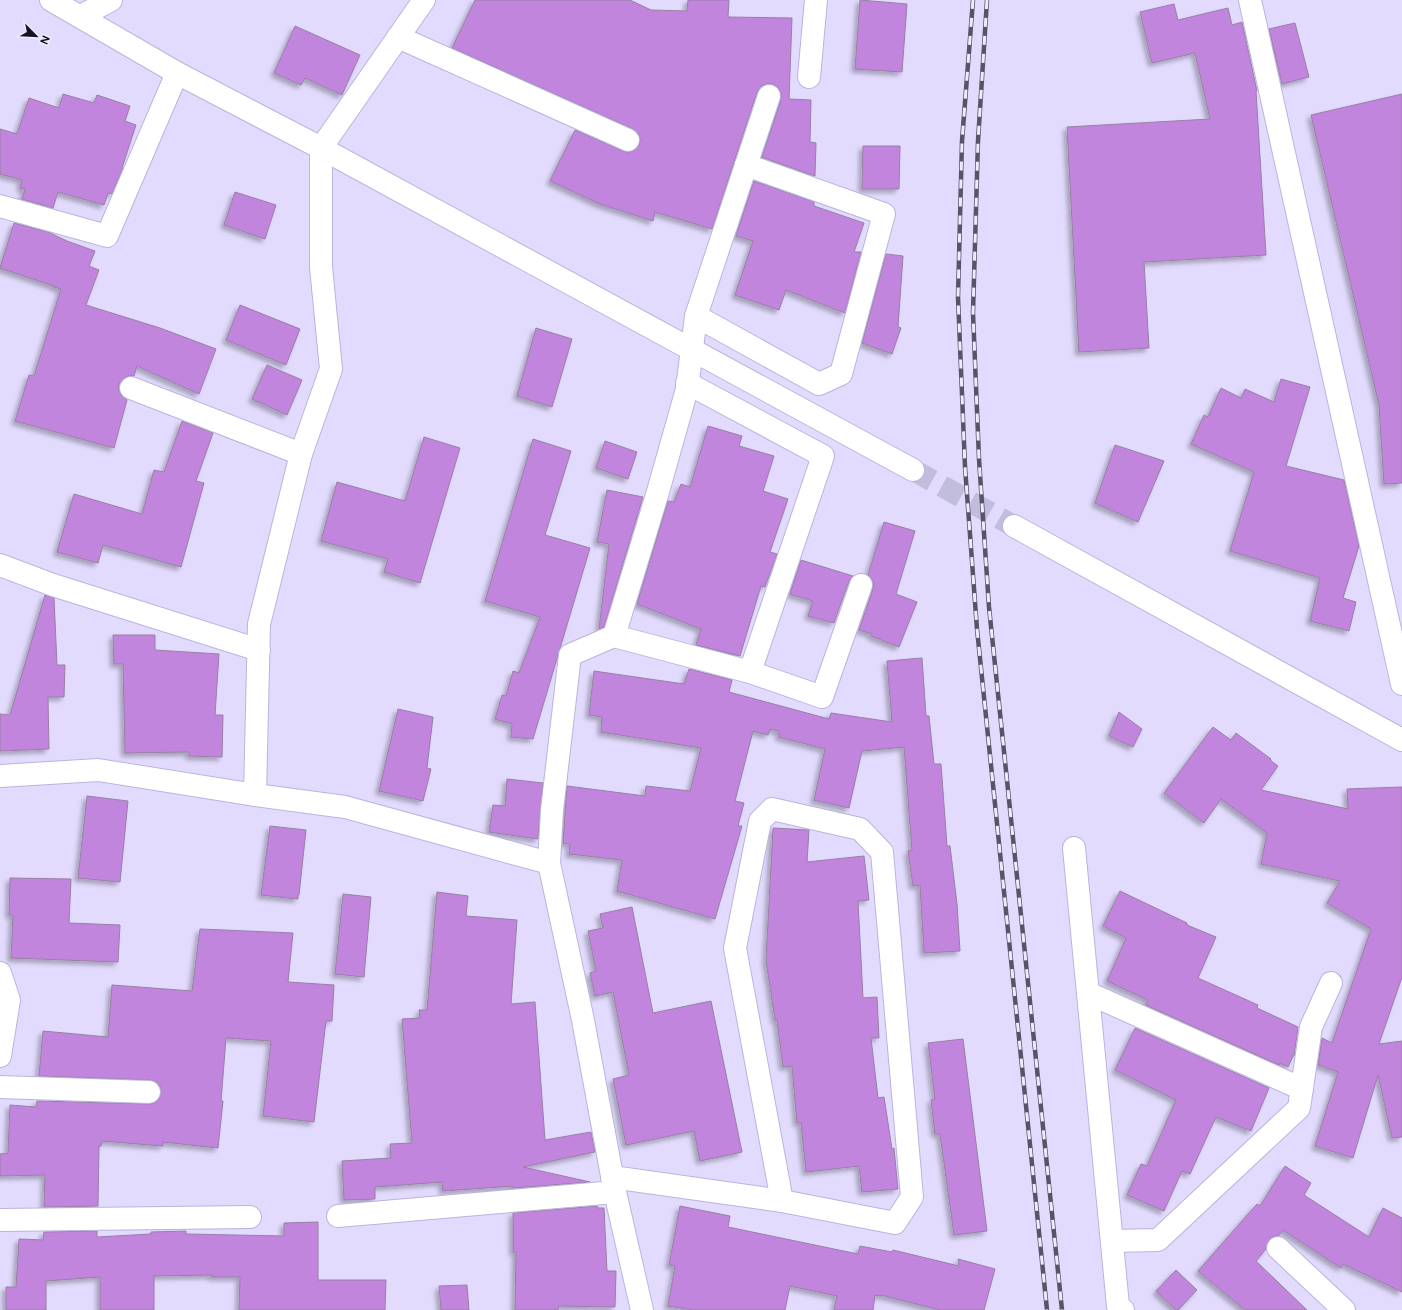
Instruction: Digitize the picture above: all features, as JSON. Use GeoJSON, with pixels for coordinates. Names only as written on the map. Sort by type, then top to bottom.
{"type":"FeatureCollection","features":[{"type":"Feature","properties":{"kind":"street"},"geometry":{"type":"LineString","coordinates":[[51,0],[177,73],[321,148],[913,470]]}},
{"type":"Feature","properties":{"kind":"street"},"geometry":{"type":"LineString","coordinates":[[81,16],[112,0]]}},
{"type":"Feature","properties":{"kind":"street"},"geometry":{"type":"LineString","coordinates":[[254,795],[259,624],[301,454],[331,369],[321,267],[321,148],[424,0]]}},
{"type":"Feature","properties":{"kind":"street"},"geometry":{"type":"LineString","coordinates":[[809,77],[816,0]]}},
{"type":"Feature","properties":{"kind":"street"},"geometry":{"type":"LineString","coordinates":[[1250,0],[1402,684]]}},
{"type":"Feature","properties":{"kind":"street"},"geometry":{"type":"LineString","coordinates":[[398,37],[628,140]]}},
{"type":"Feature","properties":{"kind":"street"},"geometry":{"type":"LineString","coordinates":[[0,206],[107,236],[177,73]]}},
{"type":"Feature","properties":{"kind":"street"},"geometry":{"type":"LineString","coordinates":[[614,636],[657,495],[687,389],[696,316],[769,96]]}},
{"type":"Feature","properties":{"kind":"street"},"geometry":{"type":"LineString","coordinates":[[696,316],[819,384],[841,374],[884,214],[746,165]]}},
{"type":"Feature","properties":{"kind":"street"},"geometry":{"type":"LineString","coordinates":[[687,383],[822,456],[750,672]]}},
{"type":"Feature","properties":{"kind":"street"},"geometry":{"type":"LineString","coordinates":[[131,388],[301,454]]}},
{"type":"Feature","properties":{"kind":"street"},"geometry":{"type":"LineString","coordinates":[[1014,526],[1402,740]]}},
{"type":"Feature","properties":{"kind":"street"},"geometry":{"type":"LineString","coordinates":[[0,565],[53,586],[259,650]]}},
{"type":"Feature","properties":{"kind":"street"},"geometry":{"type":"LineString","coordinates":[[642,1310],[614,1184],[583,1020],[548,863],[552,810],[570,655],[614,636],[750,672],[822,697],[861,586]]}},
{"type":"Feature","properties":{"kind":"street"},"geometry":{"type":"LineString","coordinates":[[0,776],[98,770],[254,795],[345,807],[548,863]]}},
{"type":"Feature","properties":{"kind":"street"},"geometry":{"type":"LineString","coordinates":[[338,1216],[614,1184],[782,1201],[895,1223],[912,1197],[882,852],[860,829],[772,809],[760,821],[735,948],[782,1201]]}},
{"type":"Feature","properties":{"kind":"street"},"geometry":{"type":"LineString","coordinates":[[1074,848],[1118,1306],[1123,1310]]}},
{"type":"Feature","properties":{"kind":"street"},"geometry":{"type":"LineString","coordinates":[[0,974],[9,1000],[0,1056]]}},
{"type":"Feature","properties":{"kind":"street"},"geometry":{"type":"LineString","coordinates":[[1112,1241],[1158,1240],[1299,1108],[1311,1026],[1331,983]]}},
{"type":"Feature","properties":{"kind":"street"},"geometry":{"type":"LineString","coordinates":[[1088,993],[1302,1089]]}},
{"type":"Feature","properties":{"kind":"street"},"geometry":{"type":"LineString","coordinates":[[0,1087],[149,1092]]}},
{"type":"Feature","properties":{"kind":"street"},"geometry":{"type":"LineString","coordinates":[[0,1220],[250,1217]]}},
{"type":"Feature","properties":{"kind":"street"},"geometry":{"type":"LineString","coordinates":[[1278,1248],[1344,1310]]}},
{"type":"Feature","properties":{"kind":"building"},"geometry":{"type":"Polygon","coordinates":[[[475,0],[630,0],[651,10],[687,11],[688,0],[729,0],[728,17],[792,18],[789,99],[811,100],[810,142],[816,143],[815,176],[762,157],[781,100],[781,93],[778,87],[773,84],[767,84],[761,86],[757,92],[712,229],[655,212],[653,221],[600,204],[550,181],[575,130],[623,151],[629,152],[635,150],[639,145],[640,139],[638,133],[633,129],[452,48],[475,0]]]}},
{"type":"Feature","properties":{"kind":"building"},"geometry":{"type":"Polygon","coordinates":[[[860,0],[907,4],[902,72],[855,69],[860,0]]]}},
{"type":"Feature","properties":{"kind":"building"},"geometry":{"type":"Polygon","coordinates":[[[1174,4],[1178,20],[1228,8],[1232,25],[1242,22],[1257,91],[1266,255],[1144,262],[1149,348],[1079,352],[1067,127],[1210,119],[1195,53],[1152,63],[1140,12],[1174,4]]]}},
{"type":"Feature","properties":{"kind":"building"},"geometry":{"type":"Polygon","coordinates":[[[1295,23],[1309,77],[1282,84],[1269,29],[1295,23]]]}},
{"type":"Feature","properties":{"kind":"building"},"geometry":{"type":"Polygon","coordinates":[[[295,26],[360,55],[342,95],[305,78],[301,85],[274,73],[295,26]]]}},
{"type":"Feature","properties":{"kind":"building"},"geometry":{"type":"Polygon","coordinates":[[[63,94],[94,103],[97,95],[130,106],[125,121],[136,125],[123,168],[112,194],[108,193],[104,205],[58,192],[53,208],[22,199],[25,189],[20,188],[22,180],[0,174],[0,129],[17,134],[29,98],[59,108],[63,94]]]}},
{"type":"Feature","properties":{"kind":"building"},"geometry":{"type":"Polygon","coordinates":[[[1402,94],[1402,483],[1384,484],[1379,405],[1311,115],[1402,94]]]}},
{"type":"Feature","properties":{"kind":"building"},"geometry":{"type":"Polygon","coordinates":[[[863,146],[900,146],[899,189],[862,189],[863,146]]]}},
{"type":"Feature","properties":{"kind":"building"},"geometry":{"type":"Polygon","coordinates":[[[754,181],[814,202],[814,206],[864,223],[854,252],[861,252],[845,313],[786,290],[779,310],[735,295],[753,241],[736,236],[754,181]]]}},
{"type":"Feature","properties":{"kind":"building"},"geometry":{"type":"Polygon","coordinates":[[[235,192],[276,205],[265,239],[224,225],[235,192]]]}},
{"type":"Feature","properties":{"kind":"building"},"geometry":{"type":"Polygon","coordinates":[[[14,223],[48,232],[67,241],[95,251],[89,266],[99,270],[86,305],[160,328],[216,349],[199,394],[137,366],[134,376],[124,378],[119,384],[121,395],[127,400],[114,448],[15,421],[29,375],[34,376],[61,289],[0,268],[14,223]]]}},
{"type":"Feature","properties":{"kind":"building"},"geometry":{"type":"Polygon","coordinates":[[[886,254],[903,256],[898,327],[901,328],[892,354],[862,343],[886,254]]]}},
{"type":"Feature","properties":{"kind":"building"},"geometry":{"type":"Polygon","coordinates":[[[240,305],[300,329],[286,365],[226,340],[240,305]]]}},
{"type":"Feature","properties":{"kind":"building"},"geometry":{"type":"Polygon","coordinates":[[[536,328],[572,339],[552,407],[517,396],[536,328]]]}},
{"type":"Feature","properties":{"kind":"building"},"geometry":{"type":"Polygon","coordinates":[[[267,365],[302,380],[287,415],[252,399],[267,365]]]}},
{"type":"Feature","properties":{"kind":"building"},"geometry":{"type":"Polygon","coordinates":[[[1281,379],[1310,387],[1286,466],[1344,480],[1359,546],[1343,598],[1356,602],[1349,631],[1310,621],[1320,578],[1230,551],[1254,472],[1191,444],[1204,415],[1208,417],[1221,388],[1241,398],[1245,389],[1274,402],[1281,379]]]}},
{"type":"Feature","properties":{"kind":"building"},"geometry":{"type":"Polygon","coordinates":[[[182,421],[213,433],[196,481],[204,483],[181,567],[103,545],[98,563],[57,552],[74,494],[142,514],[154,470],[164,472],[182,421]]]}},
{"type":"Feature","properties":{"kind":"building"},"geometry":{"type":"Polygon","coordinates":[[[708,426],[742,436],[739,446],[774,456],[763,491],[788,499],[770,552],[777,554],[765,587],[761,586],[740,656],[696,645],[701,629],[637,604],[668,501],[674,502],[681,484],[690,487],[708,426]]]}},
{"type":"Feature","properties":{"kind":"building"},"geometry":{"type":"Polygon","coordinates":[[[424,437],[460,448],[420,583],[384,572],[388,559],[321,541],[337,482],[405,501],[424,437]]]}},
{"type":"Feature","properties":{"kind":"building"},"geometry":{"type":"Polygon","coordinates":[[[533,439],[571,451],[545,535],[590,548],[533,739],[511,737],[512,724],[495,719],[502,695],[506,696],[513,671],[519,673],[540,617],[485,601],[533,439]]]}},
{"type":"Feature","properties":{"kind":"building"},"geometry":{"type":"Polygon","coordinates":[[[605,441],[637,452],[628,479],[596,468],[605,441]]]}},
{"type":"Feature","properties":{"kind":"building"},"geometry":{"type":"Polygon","coordinates":[[[1115,445],[1164,461],[1138,522],[1095,503],[1115,445]]]}},
{"type":"Feature","properties":{"kind":"building"},"geometry":{"type":"Polygon","coordinates":[[[607,490],[643,497],[604,627],[599,629],[609,544],[597,542],[607,490]]]}},
{"type":"Feature","properties":{"kind":"building"},"geometry":{"type":"Polygon","coordinates":[[[884,522],[915,531],[896,594],[917,602],[899,647],[871,636],[872,634],[859,630],[873,589],[873,582],[868,575],[884,522]]]}},
{"type":"Feature","properties":{"kind":"building"},"geometry":{"type":"Polygon","coordinates":[[[801,560],[853,576],[849,581],[834,623],[808,616],[813,601],[790,594],[801,560]]]}},
{"type":"Feature","properties":{"kind":"building"},"geometry":{"type":"Polygon","coordinates":[[[45,595],[54,598],[57,665],[65,665],[64,697],[48,697],[49,749],[0,751],[0,714],[10,715],[45,595]]]}},
{"type":"Feature","properties":{"kind":"building"},"geometry":{"type":"Polygon","coordinates":[[[113,635],[155,635],[155,650],[219,654],[215,715],[223,715],[222,757],[189,756],[189,752],[125,753],[123,664],[114,664],[113,635]]]}},
{"type":"Feature","properties":{"kind":"building"},"geometry":{"type":"Polygon","coordinates":[[[922,658],[926,716],[929,716],[934,764],[941,764],[947,846],[950,846],[957,904],[960,951],[924,953],[920,885],[913,886],[908,851],[912,850],[904,747],[862,751],[849,808],[814,800],[825,749],[779,737],[779,731],[770,729],[768,735],[753,731],[735,801],[744,803],[738,826],[742,826],[715,919],[617,891],[622,860],[569,854],[570,844],[563,843],[567,786],[645,796],[646,786],[690,791],[701,748],[601,732],[602,717],[589,715],[594,671],[684,684],[689,669],[732,680],[729,692],[829,719],[831,713],[892,722],[887,661],[922,658]]]}},
{"type":"Feature","properties":{"kind":"building"},"geometry":{"type":"Polygon","coordinates":[[[398,709],[433,717],[427,768],[431,769],[423,801],[379,791],[398,709]]]}},
{"type":"Feature","properties":{"kind":"building"},"geometry":{"type":"Polygon","coordinates":[[[1119,712],[1142,729],[1133,747],[1109,736],[1119,712]]]}},
{"type":"Feature","properties":{"kind":"building"},"geometry":{"type":"Polygon","coordinates":[[[1213,727],[1231,740],[1236,733],[1278,766],[1261,790],[1348,809],[1347,789],[1402,787],[1402,977],[1379,1044],[1402,1041],[1402,1137],[1392,1138],[1378,1075],[1353,1158],[1315,1146],[1338,1072],[1318,1065],[1322,1038],[1332,1043],[1371,929],[1327,903],[1340,881],[1261,864],[1267,833],[1221,799],[1204,823],[1164,793],[1213,727]]]}},
{"type":"Feature","properties":{"kind":"building"},"geometry":{"type":"Polygon","coordinates":[[[507,779],[543,783],[538,839],[489,832],[493,805],[505,806],[507,779]]]}},
{"type":"Feature","properties":{"kind":"building"},"geometry":{"type":"Polygon","coordinates":[[[87,796],[128,801],[120,882],[78,878],[87,796]]]}},
{"type":"Feature","properties":{"kind":"building"},"geometry":{"type":"Polygon","coordinates":[[[270,826],[306,830],[298,899],[261,895],[270,826]]]}},
{"type":"Feature","properties":{"kind":"building"},"geometry":{"type":"Polygon","coordinates":[[[773,828],[809,830],[807,862],[864,856],[869,900],[858,901],[863,998],[877,997],[879,1038],[871,1038],[878,1098],[884,1097],[892,1149],[894,1148],[898,1189],[862,1192],[859,1166],[806,1172],[801,1123],[797,1123],[792,1066],[783,1067],[777,1020],[775,1020],[766,960],[773,828]]]}},
{"type":"Feature","properties":{"kind":"building"},"geometry":{"type":"Polygon","coordinates":[[[10,878],[71,879],[69,923],[120,925],[118,962],[11,958],[13,915],[9,915],[10,878]]]}},
{"type":"Feature","properties":{"kind":"building"},"geometry":{"type":"Polygon","coordinates":[[[1120,891],[1187,923],[1187,925],[1216,937],[1198,978],[1258,1005],[1257,1008],[1298,1027],[1294,1056],[1288,1067],[1280,1063],[1279,1065],[1146,1005],[1148,1000],[1107,981],[1126,938],[1103,926],[1120,891]]]}},
{"type":"Feature","properties":{"kind":"building"},"geometry":{"type":"Polygon","coordinates":[[[437,892],[468,896],[466,916],[517,920],[511,1004],[535,1002],[545,1140],[591,1132],[595,1152],[523,1167],[590,1182],[513,1188],[513,1186],[443,1191],[442,1182],[375,1187],[375,1199],[344,1200],[342,1161],[391,1158],[390,1144],[412,1143],[402,1019],[420,1018],[419,1010],[427,1010],[437,892]]]}},
{"type":"Feature","properties":{"kind":"building"},"geometry":{"type":"Polygon","coordinates":[[[343,894],[371,897],[364,977],[335,974],[343,894]]]}},
{"type":"Feature","properties":{"kind":"building"},"geometry":{"type":"Polygon","coordinates":[[[632,907],[653,1013],[711,1001],[742,1152],[700,1161],[694,1131],[626,1145],[613,1079],[629,1075],[613,992],[595,996],[590,973],[596,971],[588,931],[603,928],[600,914],[632,907]]]}},
{"type":"Feature","properties":{"kind":"building"},"geometry":{"type":"Polygon","coordinates":[[[200,929],[293,933],[288,982],[334,985],[332,1021],[326,1021],[314,1122],[263,1116],[271,1041],[226,1038],[221,1101],[223,1101],[218,1148],[163,1142],[163,1146],[102,1141],[101,1146],[99,1146],[98,1206],[44,1207],[45,1175],[0,1176],[0,1154],[8,1153],[10,1105],[36,1107],[37,1101],[149,1104],[155,1103],[159,1099],[161,1092],[160,1086],[156,1082],[149,1080],[39,1076],[43,1031],[108,1037],[112,985],[192,991],[200,929]]]}},
{"type":"Feature","properties":{"kind":"building"},"geometry":{"type":"Polygon","coordinates":[[[1135,1028],[1269,1088],[1251,1131],[1216,1117],[1190,1174],[1182,1171],[1164,1211],[1127,1195],[1141,1164],[1147,1166],[1176,1100],[1115,1070],[1135,1028]]]}},
{"type":"Feature","properties":{"kind":"building"},"geometry":{"type":"Polygon","coordinates":[[[963,1039],[987,1231],[954,1235],[940,1134],[935,1134],[931,1100],[935,1099],[928,1043],[963,1039]]]}},
{"type":"Feature","properties":{"kind":"building"},"geometry":{"type":"Polygon","coordinates":[[[1285,1166],[1311,1183],[1304,1195],[1369,1237],[1383,1208],[1402,1218],[1402,1292],[1343,1264],[1341,1268],[1283,1230],[1278,1236],[1274,1236],[1269,1240],[1266,1245],[1266,1249],[1256,1261],[1307,1310],[1245,1310],[1198,1271],[1257,1204],[1260,1206],[1285,1166]]]}},
{"type":"Feature","properties":{"kind":"building"},"geometry":{"type":"Polygon","coordinates":[[[597,1206],[598,1208],[604,1208],[607,1271],[616,1271],[615,1307],[559,1306],[558,1310],[515,1310],[516,1252],[513,1252],[513,1213],[597,1206]]]}},
{"type":"Feature","properties":{"kind":"building"},"geometry":{"type":"Polygon","coordinates":[[[680,1206],[730,1216],[728,1227],[858,1254],[860,1246],[892,1252],[893,1250],[959,1266],[958,1259],[995,1269],[984,1310],[940,1310],[881,1295],[875,1295],[873,1310],[834,1310],[837,1296],[790,1286],[785,1310],[693,1310],[668,1306],[675,1266],[669,1265],[680,1206]]]}},
{"type":"Feature","properties":{"kind":"building"},"geometry":{"type":"Polygon","coordinates":[[[318,1222],[318,1280],[386,1280],[385,1310],[239,1310],[240,1277],[212,1277],[212,1275],[154,1276],[154,1310],[100,1310],[100,1277],[46,1281],[46,1310],[6,1310],[6,1287],[16,1287],[19,1239],[43,1240],[44,1232],[97,1231],[97,1237],[151,1234],[151,1232],[186,1231],[186,1234],[284,1236],[284,1223],[318,1222]]]}},
{"type":"Feature","properties":{"kind":"building"},"geometry":{"type":"Polygon","coordinates":[[[1176,1270],[1197,1290],[1178,1310],[1176,1310],[1156,1291],[1176,1270]]]}},
{"type":"Feature","properties":{"kind":"building"},"geometry":{"type":"Polygon","coordinates":[[[467,1285],[469,1310],[441,1310],[439,1286],[467,1285]]]}},
{"type":"Feature","properties":{"kind":"tunnel"},"geometry":{"type":"LineString","coordinates":[[913,470],[1014,526]]}},
{"type":"Feature","properties":{"kind":"railway"},"geometry":{"type":"LineString","coordinates":[[973,0],[962,141],[958,297],[965,467],[977,629],[1047,1310]]}},
{"type":"Feature","properties":{"kind":"railway"},"geometry":{"type":"LineString","coordinates":[[987,0],[978,141],[973,313],[979,459],[989,607],[1062,1310]]}}]}
